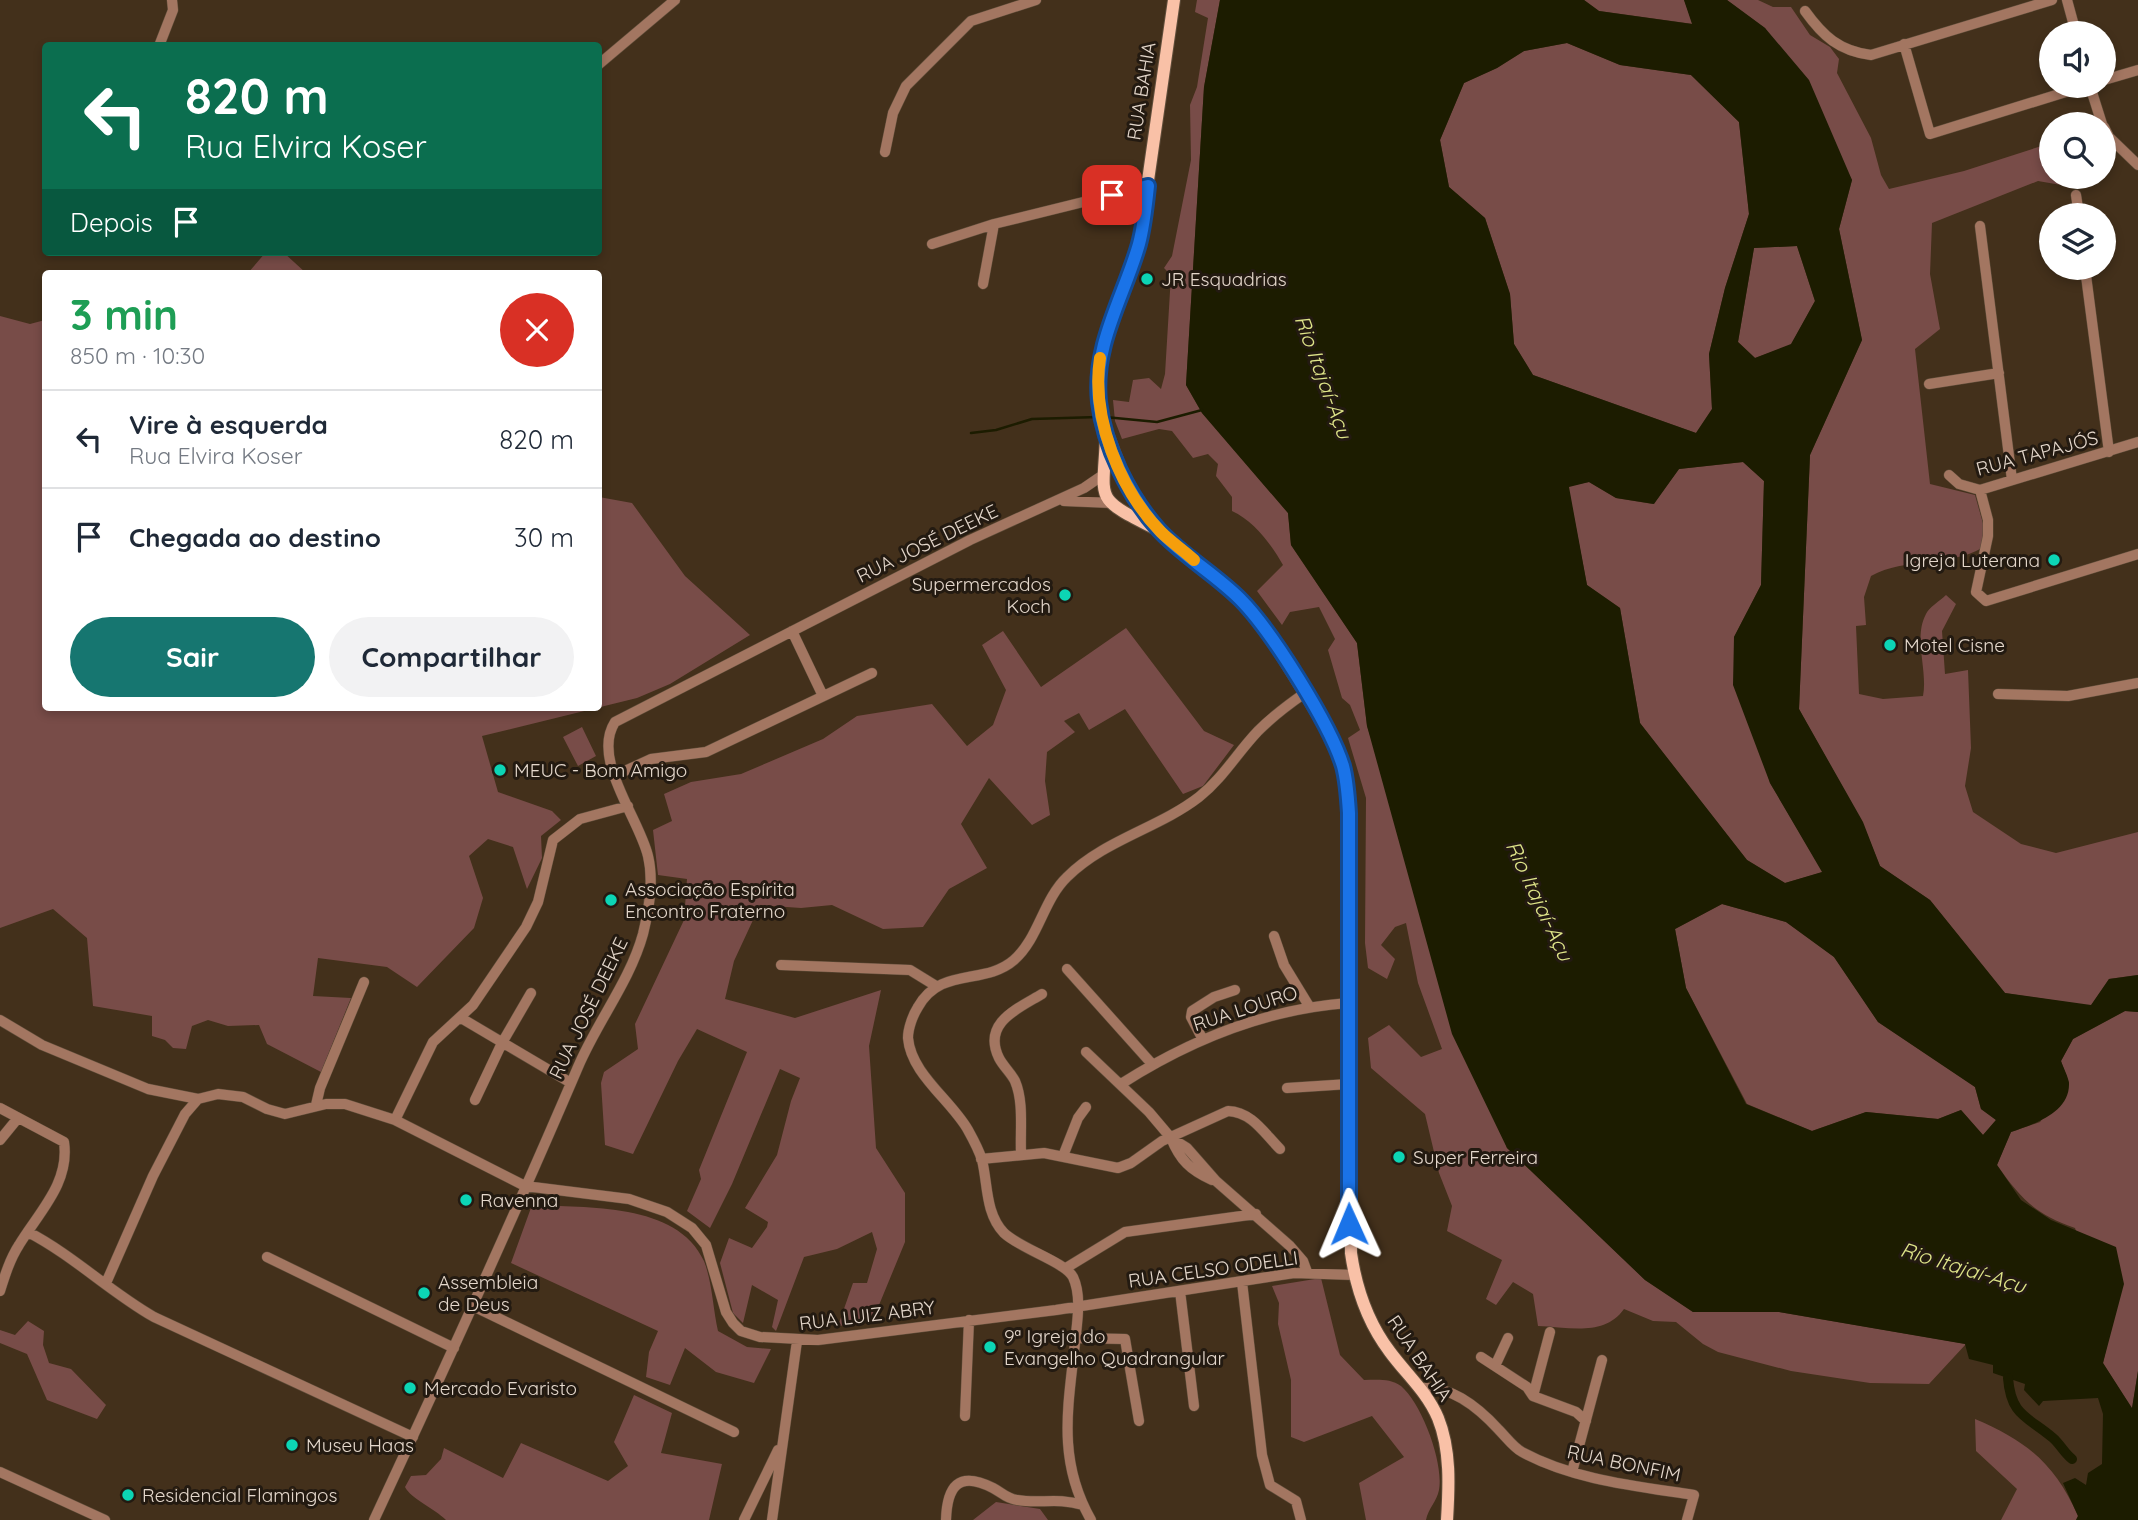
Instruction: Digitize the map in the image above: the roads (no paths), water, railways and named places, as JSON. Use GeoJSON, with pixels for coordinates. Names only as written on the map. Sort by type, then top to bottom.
{"type":"FeatureCollection","features":[{"type":"Feature","properties":{"kind":"main road","name":"RUA BAHIA"},"geometry":{"type":"LineString","coordinates":[[1159,531],[1132,493],[1104,426],[1099,403],[1099,369],[1104,341],[1139,243],[1174,0]]}},
{"type":"Feature","properties":{"kind":"main road","name":"RUA BAHIA"},"geometry":{"type":"LineString","coordinates":[[1104,426],[1102,490],[1112,503],[1159,531],[1241,600],[1266,630],[1333,740],[1348,790],[1349,1224],[1354,1275],[1377,1333],[1421,1388],[1443,1435],[1449,1480],[1447,1520]]}},
{"type":"Feature","properties":{"kind":"main road"},"geometry":{"type":"LineString","coordinates":[[1102,475],[1111,470],[1121,470]]}},
{"type":"Feature","properties":{"kind":"main road"},"geometry":{"type":"LineString","coordinates":[[1112,503],[1128,500],[1132,493]]}},
{"type":"Feature","properties":{"kind":"street"},"geometry":{"type":"LineString","coordinates":[[161,42],[173,10],[172,0]]}},
{"type":"Feature","properties":{"kind":"street"},"geometry":{"type":"LineString","coordinates":[[602,62],[675,0]]}},
{"type":"Feature","properties":{"kind":"street"},"geometry":{"type":"LineString","coordinates":[[884,152],[893,113],[906,86],[971,21],[1036,0]]}},
{"type":"Feature","properties":{"kind":"street"},"geometry":{"type":"LineString","coordinates":[[1805,11],[1821,34],[1849,52],[1871,55],[2052,0]]}},
{"type":"Feature","properties":{"kind":"street"},"geometry":{"type":"LineString","coordinates":[[2067,0],[2073,21]]}},
{"type":"Feature","properties":{"kind":"street"},"geometry":{"type":"LineString","coordinates":[[1904,44],[1930,134],[2046,98]]}},
{"type":"Feature","properties":{"kind":"street"},"geometry":{"type":"LineString","coordinates":[[2116,76],[2138,70]]}},
{"type":"Feature","properties":{"kind":"street"},"geometry":{"type":"LineString","coordinates":[[2116,144],[2138,165]]}},
{"type":"Feature","properties":{"kind":"street"},"geometry":{"type":"LineString","coordinates":[[932,244],[994,224],[1148,186]]}},
{"type":"Feature","properties":{"kind":"street"},"geometry":{"type":"LineString","coordinates":[[2076,195],[2077,203]]}},
{"type":"Feature","properties":{"kind":"street"},"geometry":{"type":"LineString","coordinates":[[983,284],[994,224]]}},
{"type":"Feature","properties":{"kind":"street"},"geometry":{"type":"LineString","coordinates":[[1980,226],[2012,480]]}},
{"type":"Feature","properties":{"kind":"street"},"geometry":{"type":"LineString","coordinates":[[2087,280],[2109,452]]}},
{"type":"Feature","properties":{"kind":"street"},"geometry":{"type":"LineString","coordinates":[[1929,384],[1998,373]]}},
{"type":"Feature","properties":{"kind":"street","name":"RUA TAPAJÓS"},"geometry":{"type":"LineString","coordinates":[[1948,475],[1959,484],[1980,490],[2138,442]]}},
{"type":"Feature","properties":{"kind":"street","name":"RUA JOSÉ DEEKE"},"geometry":{"type":"LineString","coordinates":[[374,1520],[473,1306],[587,1046],[634,959],[647,916],[651,875],[648,855],[614,776],[608,744],[615,722],[970,540],[1084,488],[1102,475]]}},
{"type":"Feature","properties":{"kind":"street"},"geometry":{"type":"LineString","coordinates":[[1980,490],[1988,520],[1988,536],[1976,592],[1986,601],[2138,554]]}},
{"type":"Feature","properties":{"kind":"street","name":"RUA JOSÉ DEEKE"},"geometry":{"type":"LineString","coordinates":[[1056,502],[1088,500],[1112,503]]}},
{"type":"Feature","properties":{"kind":"street"},"geometry":{"type":"LineString","coordinates":[[792,631],[823,696]]}},
{"type":"Feature","properties":{"kind":"street"},"geometry":{"type":"LineString","coordinates":[[614,776],[650,759],[706,751],[872,673]]}},
{"type":"Feature","properties":{"kind":"street"},"geometry":{"type":"LineString","coordinates":[[1998,694],[2068,696],[2138,682]]}},
{"type":"Feature","properties":{"kind":"street"},"geometry":{"type":"LineString","coordinates":[[1091,1520],[1069,1466],[1068,1442],[1078,1306],[1073,1277],[1066,1268],[1035,1255],[1002,1230],[989,1202],[981,1159],[967,1128],[914,1059],[908,1039],[914,1014],[924,996],[936,986],[999,969],[1011,962],[1023,951],[1065,878],[1085,862],[1197,798],[1220,778],[1260,729],[1305,693]]}},
{"type":"Feature","properties":{"kind":"street"},"geometry":{"type":"LineString","coordinates":[[395,1120],[433,1042],[446,1027],[461,1018],[481,994],[534,913],[553,840],[580,819],[628,806]]}},
{"type":"Feature","properties":{"kind":"street"},"geometry":{"type":"LineString","coordinates":[[1274,936],[1284,965],[1309,1006]]}},
{"type":"Feature","properties":{"kind":"street"},"geometry":{"type":"LineString","coordinates":[[781,965],[909,970],[936,986]]}},
{"type":"Feature","properties":{"kind":"street"},"geometry":{"type":"LineString","coordinates":[[1068,969],[1152,1064]]}},
{"type":"Feature","properties":{"kind":"street"},"geometry":{"type":"LineString","coordinates":[[316,1105],[320,1088],[365,982]]}},
{"type":"Feature","properties":{"kind":"street"},"geometry":{"type":"LineString","coordinates":[[1202,1038],[1191,1017],[1192,1011],[1214,997],[1235,990]]}},
{"type":"Feature","properties":{"kind":"street"},"geometry":{"type":"LineString","coordinates":[[475,1100],[502,1043],[531,993]]}},
{"type":"Feature","properties":{"kind":"street"},"geometry":{"type":"LineString","coordinates":[[1021,1153],[1019,1096],[1014,1080],[999,1058],[994,1038],[996,1028],[1006,1016],[1042,994]]}},
{"type":"Feature","properties":{"kind":"street","name":"RUA LOURO"},"geometry":{"type":"LineString","coordinates":[[1121,1084],[1202,1038],[1309,1006],[1348,1003]]}},
{"type":"Feature","properties":{"kind":"street"},"geometry":{"type":"LineString","coordinates":[[461,1018],[571,1083]]}},
{"type":"Feature","properties":{"kind":"street","name":"RUA LUIZ ABRY"},"geometry":{"type":"LineString","coordinates":[[0,1020],[43,1045],[148,1088],[198,1099],[231,1094],[285,1114],[316,1105],[345,1104],[395,1120],[525,1186],[629,1199],[667,1212],[692,1228],[706,1245],[726,1312],[741,1331],[760,1337],[797,1341],[1078,1306]]}},
{"type":"Feature","properties":{"kind":"street"},"geometry":{"type":"LineString","coordinates":[[1086,1052],[1121,1084],[1171,1138],[1187,1148],[1216,1181],[1290,1246],[1303,1261],[1307,1272]]}},
{"type":"Feature","properties":{"kind":"street"},"geometry":{"type":"LineString","coordinates":[[1287,1088],[1349,1083]]}},
{"type":"Feature","properties":{"kind":"street"},"geometry":{"type":"LineString","coordinates":[[106,1283],[153,1176],[185,1114],[198,1099]]}},
{"type":"Feature","properties":{"kind":"street"},"geometry":{"type":"LineString","coordinates":[[1063,1156],[1078,1118],[1086,1107]]}},
{"type":"Feature","properties":{"kind":"street"},"geometry":{"type":"LineString","coordinates":[[0,1108],[49,1131],[64,1142],[66,1158],[60,1180],[13,1258],[0,1291]]}},
{"type":"Feature","properties":{"kind":"street"},"geometry":{"type":"LineString","coordinates":[[981,1159],[1021,1153],[1063,1156],[1118,1168],[1171,1138],[1228,1111],[1240,1112],[1280,1149]]}},
{"type":"Feature","properties":{"kind":"street"},"geometry":{"type":"LineString","coordinates":[[0,1140],[18,1118]]}},
{"type":"Feature","properties":{"kind":"street"},"geometry":{"type":"LineString","coordinates":[[1066,1268],[1125,1232],[1256,1214]]}},
{"type":"Feature","properties":{"kind":"street"},"geometry":{"type":"LineString","coordinates":[[28,1233],[72,1258],[132,1304],[155,1317],[413,1437]]}},
{"type":"Feature","properties":{"kind":"street"},"geometry":{"type":"LineString","coordinates":[[267,1256],[454,1348]]}},
{"type":"Feature","properties":{"kind":"street","name":"RUA CELSO ODELLI"},"geometry":{"type":"LineString","coordinates":[[1078,1306],[1307,1272],[1354,1275]]}},
{"type":"Feature","properties":{"kind":"street"},"geometry":{"type":"LineString","coordinates":[[1242,1282],[1262,1455],[1270,1485],[1296,1501],[1301,1520]]}},
{"type":"Feature","properties":{"kind":"street"},"geometry":{"type":"LineString","coordinates":[[1180,1291],[1194,1406]]}},
{"type":"Feature","properties":{"kind":"street"},"geometry":{"type":"LineString","coordinates":[[473,1306],[734,1432]]}},
{"type":"Feature","properties":{"kind":"street"},"geometry":{"type":"LineString","coordinates":[[965,1416],[969,1320]]}},
{"type":"Feature","properties":{"kind":"street"},"geometry":{"type":"LineString","coordinates":[[1533,1396],[1550,1332]]}},
{"type":"Feature","properties":{"kind":"street"},"geometry":{"type":"LineString","coordinates":[[1075,1338],[1119,1336],[1125,1339],[1139,1421]]}},
{"type":"Feature","properties":{"kind":"street"},"geometry":{"type":"LineString","coordinates":[[1495,1366],[1508,1338]]}},
{"type":"Feature","properties":{"kind":"street"},"geometry":{"type":"LineString","coordinates":[[772,1520],[797,1341]]}},
{"type":"Feature","properties":{"kind":"street"},"geometry":{"type":"LineString","coordinates":[[1481,1357],[1527,1387],[1533,1396],[1576,1412],[1586,1421]]}},
{"type":"Feature","properties":{"kind":"street"},"geometry":{"type":"LineString","coordinates":[[1572,1472],[1602,1360]]}},
{"type":"Feature","properties":{"kind":"street","name":"RUA BONFIM"},"geometry":{"type":"LineString","coordinates":[[1421,1388],[1433,1387],[1465,1399],[1519,1451],[1572,1472],[1694,1495],[1687,1520]]}},
{"type":"Feature","properties":{"kind":"street"},"geometry":{"type":"LineString","coordinates":[[744,1520],[783,1440]]}},
{"type":"Feature","properties":{"kind":"street"},"geometry":{"type":"LineString","coordinates":[[0,1472],[105,1520]]}},
{"type":"Feature","properties":{"kind":"street"},"geometry":{"type":"LineString","coordinates":[[946,1520],[947,1498],[950,1489],[958,1483],[970,1482],[995,1488],[1015,1500],[1063,1499],[1083,1505]]}},
{"type":"Feature","properties":{"kind":"water","name":"Rio Itajaí-Açu"},"geometry":{"type":"Polygon","coordinates":[[[1220,0],[1584,0],[1599,11],[1692,24],[1684,0],[1727,0],[1765,28],[1809,80],[1852,180],[1839,229],[1862,340],[1810,455],[1799,709],[1863,822],[1880,866],[1930,900],[2005,993],[2091,1005],[2109,979],[2138,975],[2138,1012],[2125,1011],[2073,1039],[2061,1061],[2069,1083],[2064,1102],[2049,1116],[2011,1132],[1997,1165],[2021,1200],[2051,1220],[2116,1247],[2124,1284],[2103,1363],[2132,1408],[2138,1371],[2138,1520],[2076,1520],[2078,1516],[2063,1483],[2075,1478],[2086,1485],[2088,1473],[2102,1464],[2103,1414],[2098,1398],[2043,1401],[2039,1406],[2024,1390],[2025,1384],[1993,1373],[1993,1365],[1969,1359],[1965,1344],[1779,1312],[1693,1312],[1645,1280],[1507,1148],[1452,1034],[1367,726],[1357,643],[1291,545],[1288,513],[1202,413],[1186,385],[1204,87],[1220,0]],[[1567,43],[1524,51],[1497,68],[1464,83],[1440,140],[1449,187],[1485,218],[1510,294],[1514,344],[1533,375],[1696,433],[1712,409],[1709,354],[1725,288],[1749,214],[1739,122],[1691,75],[1620,65],[1567,43]],[[1797,246],[1754,248],[1738,342],[1755,358],[1791,344],[1815,301],[1797,246]],[[1743,462],[1679,469],[1654,504],[1616,498],[1589,482],[1569,487],[1587,585],[1620,608],[1640,723],[1747,860],[1785,883],[1822,872],[1770,783],[1733,685],[1734,637],[1761,585],[1764,481],[1743,462]],[[1722,904],[1675,929],[1686,988],[1746,1104],[1812,1131],[1866,1112],[1938,1119],[1961,1110],[1983,1135],[1996,1120],[1981,1109],[1975,1087],[1878,1022],[1834,957],[1786,922],[1722,904]]]}},
{"type":"Feature","properties":{"kind":"waterway"},"geometry":{"type":"LineString","coordinates":[[1105,417],[1157,422],[1202,410]]}},
{"type":"Feature","properties":{"kind":"waterway"},"geometry":{"type":"LineString","coordinates":[[971,433],[996,430],[1032,419],[1098,417]]}},
{"type":"Feature","properties":{"kind":"waterway"},"geometry":{"type":"LineString","coordinates":[[2008,1378],[2017,1408],[2053,1438],[2072,1459]]}},
{"type":"Feature","properties":{"kind":"place","name":"JR Esquadrias"},"geometry":{"type":"Point","coordinates":[1147,279]}},
{"type":"Feature","properties":{"kind":"place","name":"Igreja Luterana"},"geometry":{"type":"Point","coordinates":[2054,560]}},
{"type":"Feature","properties":{"kind":"place","name":"Supermercados Koch"},"geometry":{"type":"Point","coordinates":[1065,595]}},
{"type":"Feature","properties":{"kind":"place","name":"Motel Cisne"},"geometry":{"type":"Point","coordinates":[1890,645]}},
{"type":"Feature","properties":{"kind":"place","name":"MEUC - Bom Amigo"},"geometry":{"type":"Point","coordinates":[500,770]}},
{"type":"Feature","properties":{"kind":"place","name":"Associação Espírita Encontro Fraterno"},"geometry":{"type":"Point","coordinates":[611,900]}},
{"type":"Feature","properties":{"kind":"place","name":"Super Ferreira"},"geometry":{"type":"Point","coordinates":[1399,1157]}},
{"type":"Feature","properties":{"kind":"place","name":"Ravenna"},"geometry":{"type":"Point","coordinates":[466,1200]}},
{"type":"Feature","properties":{"kind":"place","name":"Assembleia de Deus"},"geometry":{"type":"Point","coordinates":[424,1293]}},
{"type":"Feature","properties":{"kind":"place","name":"9ª Igreja do Evangelho Quadrangular"},"geometry":{"type":"Point","coordinates":[990,1347]}},
{"type":"Feature","properties":{"kind":"place","name":"Mercado Evaristo"},"geometry":{"type":"Point","coordinates":[410,1388]}},
{"type":"Feature","properties":{"kind":"place","name":"Museu Haas"},"geometry":{"type":"Point","coordinates":[292,1445]}},
{"type":"Feature","properties":{"kind":"place","name":"Residencial Flamingos"},"geometry":{"type":"Point","coordinates":[128,1495]}}]}
